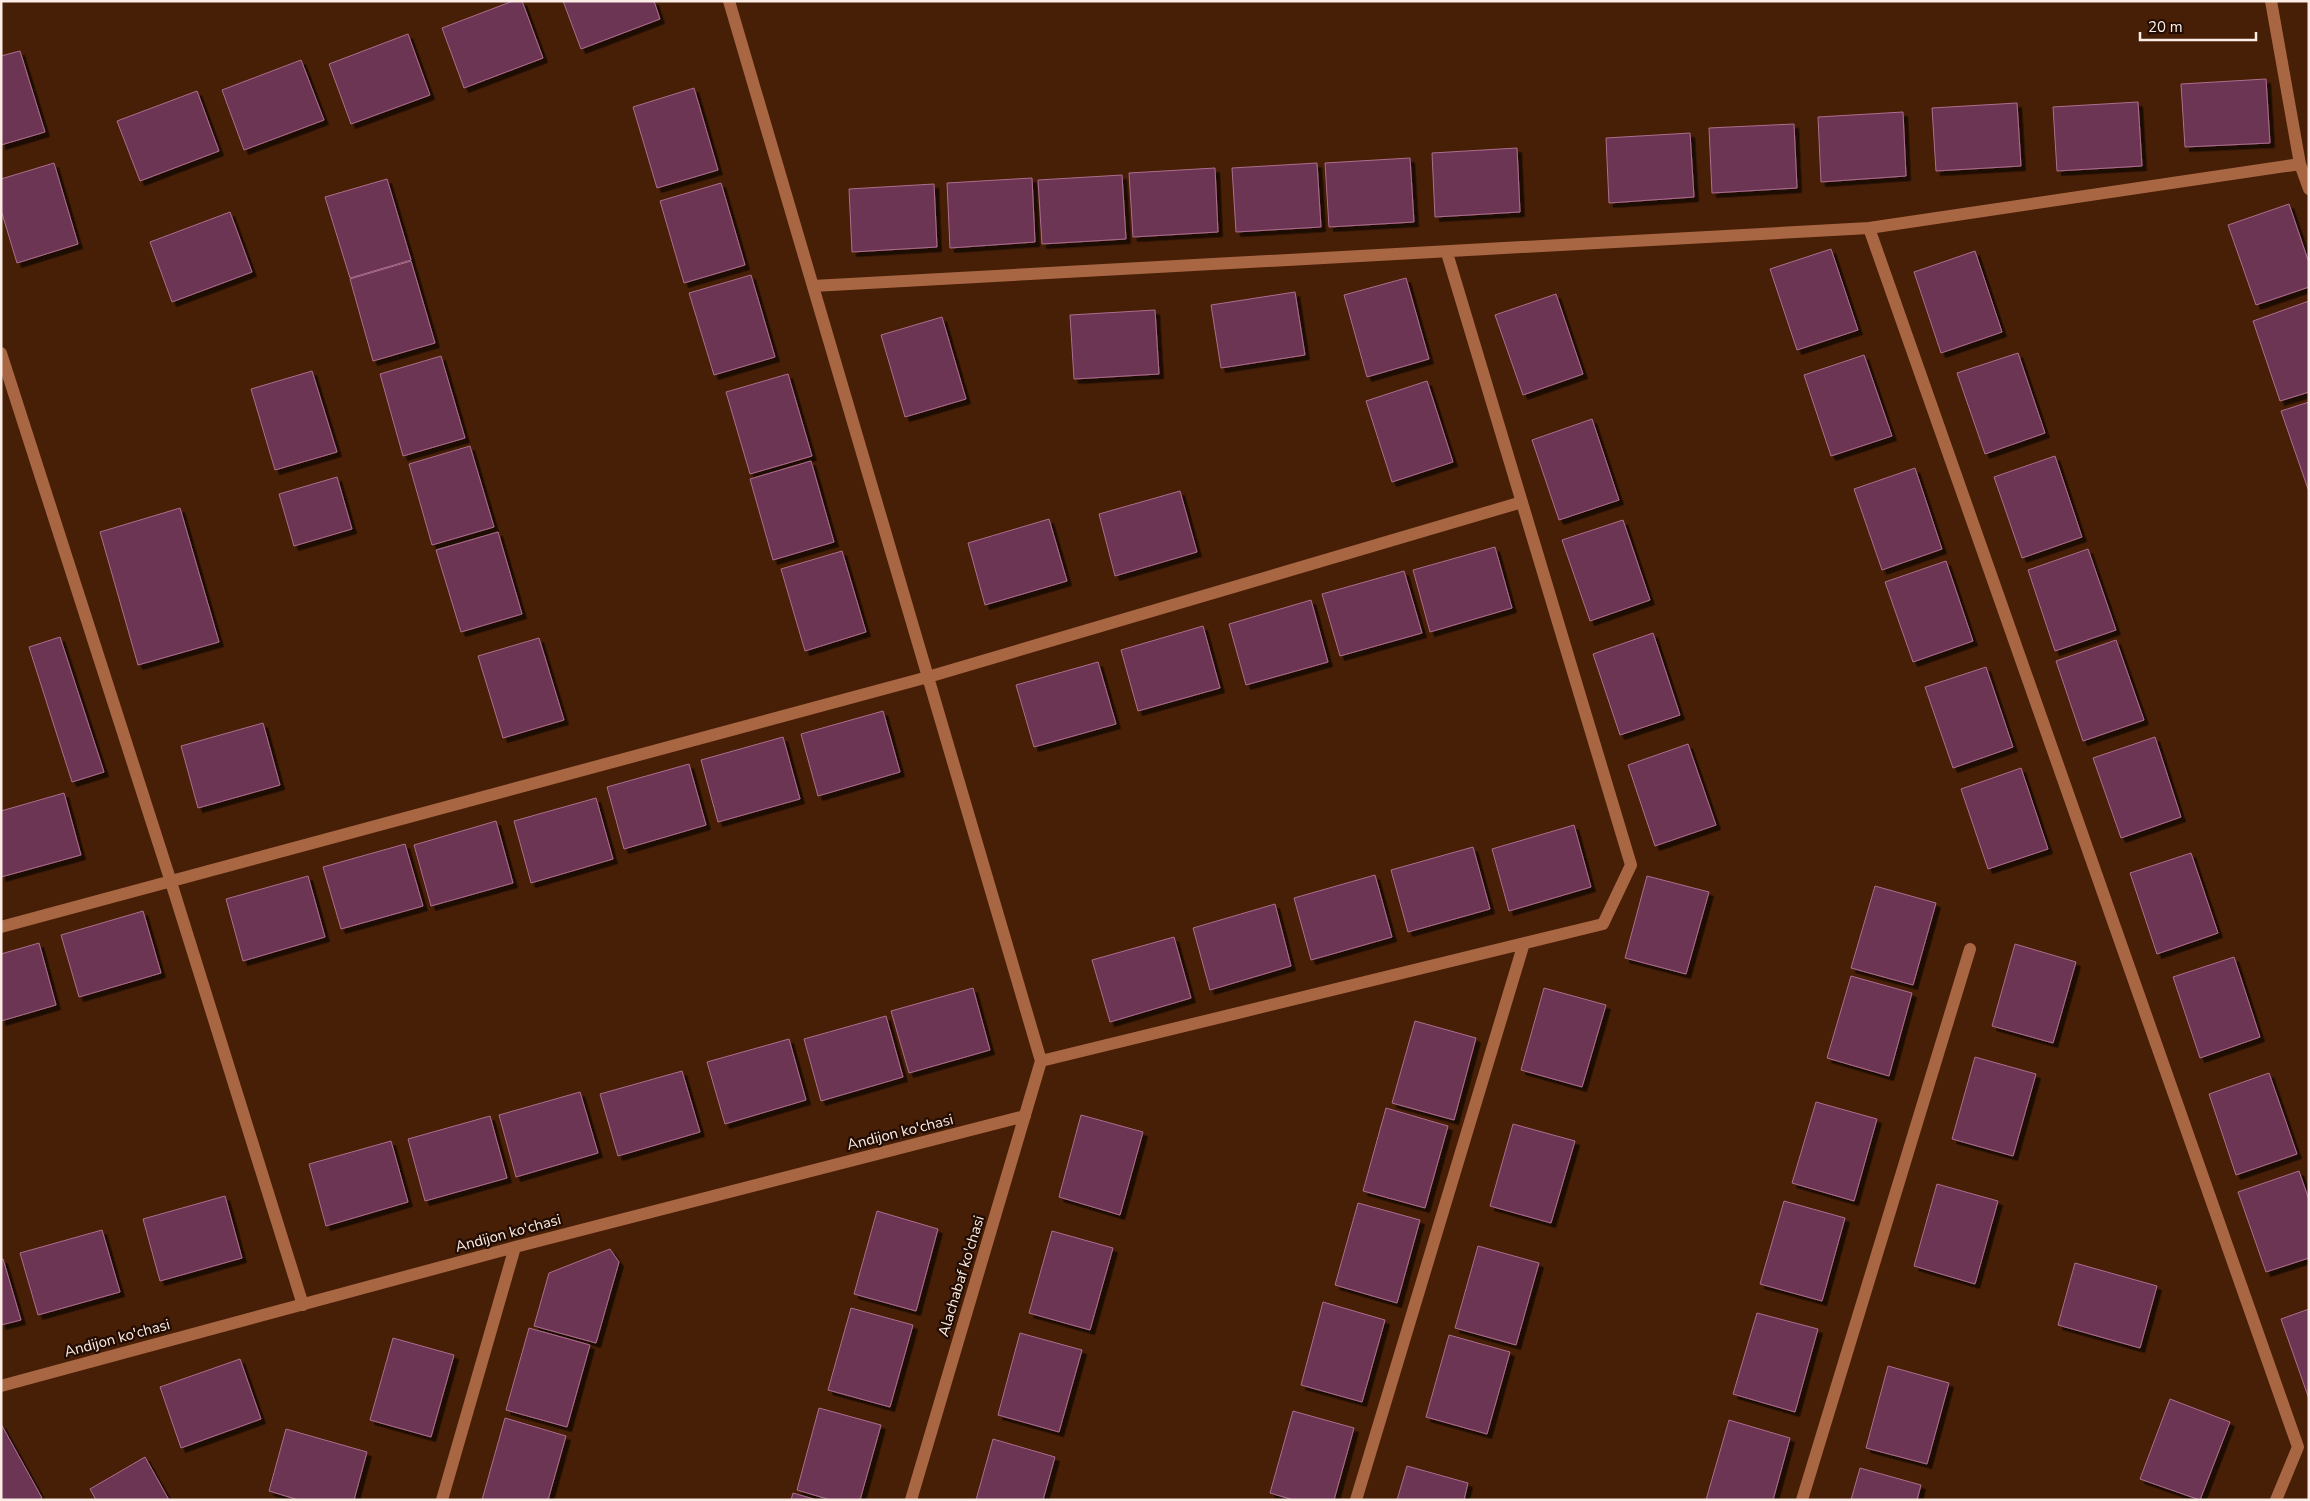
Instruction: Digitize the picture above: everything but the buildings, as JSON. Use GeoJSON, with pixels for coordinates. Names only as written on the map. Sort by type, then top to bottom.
{"type":"FeatureCollection","features":[{"type":"Feature","properties":{"kind":"street"},"geometry":{"type":"LineString","coordinates":[[729,1],[1041,1061],[1603,924],[1631,865],[1447,253]]}},
{"type":"Feature","properties":{"kind":"street"},"geometry":{"type":"LineString","coordinates":[[2271,1],[2300,164],[2309,189]]}},
{"type":"Feature","properties":{"kind":"street"},"geometry":{"type":"LineString","coordinates":[[813,286],[1447,253],[1869,228],[2300,164]]}},
{"type":"Feature","properties":{"kind":"street"},"geometry":{"type":"LineString","coordinates":[[1869,228],[2303,1445],[2276,1500]]}},
{"type":"Feature","properties":{"kind":"street"},"geometry":{"type":"LineString","coordinates":[[1,353],[171,882],[302,1305]]}},
{"type":"Feature","properties":{"kind":"street"},"geometry":{"type":"LineString","coordinates":[[1,927],[928,677],[1522,502]]}},
{"type":"Feature","properties":{"kind":"street"},"geometry":{"type":"LineString","coordinates":[[1356,1500],[1524,943]]}},
{"type":"Feature","properties":{"kind":"street"},"geometry":{"type":"LineString","coordinates":[[1802,1500],[1970,949]]}},
{"type":"Feature","properties":{"kind":"street","name":"Alachabaf ko'chasi"},"geometry":{"type":"LineString","coordinates":[[911,1500],[1041,1061]]}},
{"type":"Feature","properties":{"kind":"street","name":"Andijon ko'chasi"},"geometry":{"type":"LineString","coordinates":[[1,1386],[515,1247],[1025,1116]]}},
{"type":"Feature","properties":{"kind":"street"},"geometry":{"type":"LineString","coordinates":[[442,1500],[515,1247]]}}]}
